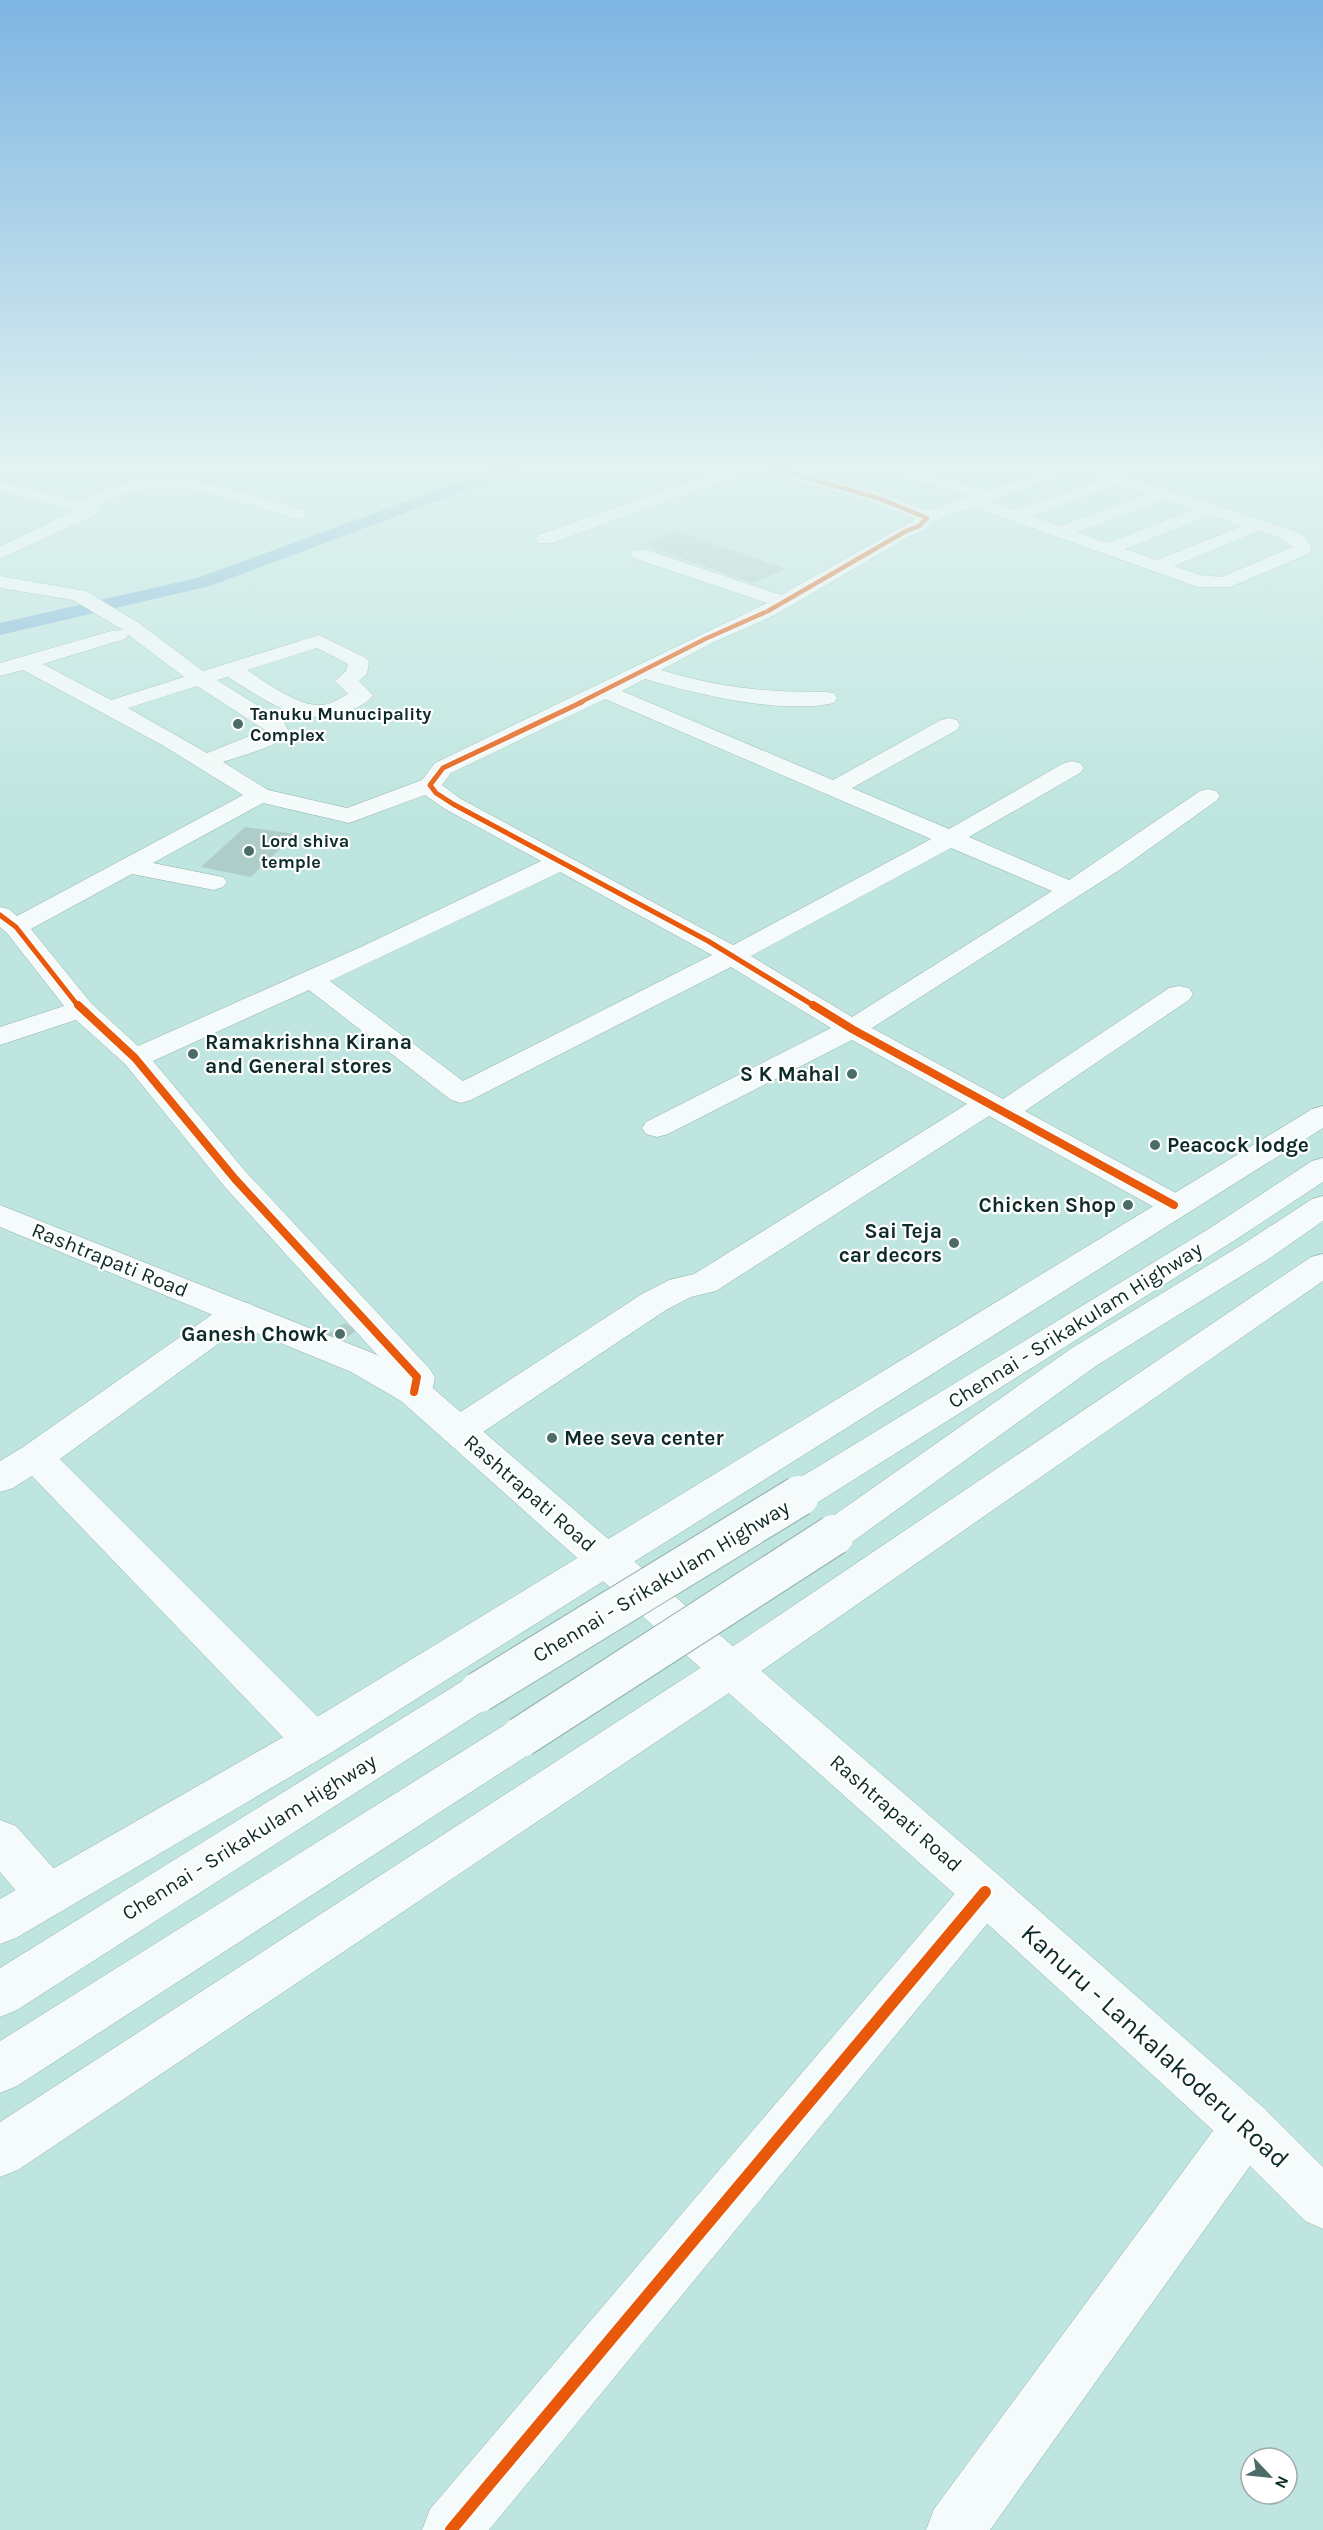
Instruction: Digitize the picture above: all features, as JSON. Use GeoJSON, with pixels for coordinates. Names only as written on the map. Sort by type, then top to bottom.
{"type":"FeatureCollection","features":[{"type":"Feature","properties":{"kind":"main road"},"geometry":{"type":"LineString","coordinates":[[13,584],[79,595],[125,631],[276,727],[278,732],[263,740],[205,761]]}},
{"type":"Feature","properties":{"kind":"main road"},"geometry":{"type":"LineString","coordinates":[[754,584],[776,590]]}},
{"type":"Feature","properties":{"kind":"main road"},"geometry":{"type":"LineString","coordinates":[[26,663],[110,707],[260,795],[349,816],[430,785],[443,768],[643,671],[789,584]]}},
{"type":"Feature","properties":{"kind":"main road"},"geometry":{"type":"LineString","coordinates":[[0,670],[125,631]]}},
{"type":"Feature","properties":{"kind":"main road"},"geometry":{"type":"LineString","coordinates":[[110,707],[229,668],[319,641],[359,662],[356,674],[346,681],[362,695],[340,707],[320,713],[294,706],[229,668]]}},
{"type":"Feature","properties":{"kind":"main road"},"geometry":{"type":"LineString","coordinates":[[643,671],[689,686],[730,695],[783,700],[826,698]]}},
{"type":"Feature","properties":{"kind":"main road"},"geometry":{"type":"LineString","coordinates":[[605,691],[1071,890]]}},
{"type":"Feature","properties":{"kind":"main road"},"geometry":{"type":"LineString","coordinates":[[833,789],[949,725]]}},
{"type":"Feature","properties":{"kind":"main road"},"geometry":{"type":"LineString","coordinates":[[311,979],[461,1094],[733,957],[950,839],[1072,768]]}},
{"type":"Feature","properties":{"kind":"main road"},"geometry":{"type":"LineString","coordinates":[[430,785],[436,793],[453,804],[562,861],[733,957],[852,1029],[1174,1206]]}},
{"type":"Feature","properties":{"kind":"main road"},"geometry":{"type":"LineString","coordinates":[[260,795],[129,866],[8,921],[81,1009],[135,1058],[235,1179],[417,1377],[414,1392]]}},
{"type":"Feature","properties":{"kind":"main road"},"geometry":{"type":"LineString","coordinates":[[657,1128],[852,1029],[1071,890],[1208,796]]}},
{"type":"Feature","properties":{"kind":"main road"},"geometry":{"type":"LineString","coordinates":[[135,1058],[311,979],[562,861]]}},
{"type":"Feature","properties":{"kind":"main road"},"geometry":{"type":"LineString","coordinates":[[129,866],[214,882]]}},
{"type":"Feature","properties":{"kind":"main road"},"geometry":{"type":"LineString","coordinates":[[458,1431],[654,1302],[681,1288],[704,1283],[995,1109],[1179,994]]}},
{"type":"Feature","properties":{"kind":"main road"},"geometry":{"type":"LineString","coordinates":[[0,1036],[81,1009]]}},
{"type":"Feature","properties":{"kind":"main road"},"geometry":{"type":"LineString","coordinates":[[0,1923],[314,1741],[1323,1114]]}},
{"type":"Feature","properties":{"kind":"main road","name":"Chennai - Srikakulam Highway"},"geometry":{"type":"LineString","coordinates":[[0,1994],[479,1692],[1182,1259],[1323,1168]]}},
{"type":"Feature","properties":{"kind":"main road"},"geometry":{"type":"LineString","coordinates":[[0,2069],[834,1535],[1084,1357],[1255,1252],[1323,1206]]}},
{"type":"Feature","properties":{"kind":"main road","name":"Rashtrapati Road"},"geometry":{"type":"LineString","coordinates":[[0,1215],[363,1363],[414,1392],[986,1892]]}},
{"type":"Feature","properties":{"kind":"main road"},"geometry":{"type":"LineString","coordinates":[[0,2152],[732,1669],[1323,1266]]}},
{"type":"Feature","properties":{"kind":"main road"},"geometry":{"type":"LineString","coordinates":[[0,1478],[36,1457],[239,1312]]}},
{"type":"Feature","properties":{"kind":"main road"},"geometry":{"type":"LineString","coordinates":[[36,1457],[314,1741]]}},
{"type":"Feature","properties":{"kind":"main road"},"geometry":{"type":"LineString","coordinates":[[0,1840],[48,1895]]}},
{"type":"Feature","properties":{"kind":"main road"},"geometry":{"type":"LineString","coordinates":[[451,2530],[986,1892]]}},
{"type":"Feature","properties":{"kind":"main road","name":"Kanuru - Lankalakoderu Road"},"geometry":{"type":"LineString","coordinates":[[986,1892],[1247,2127],[1323,2203]]}},
{"type":"Feature","properties":{"kind":"main road"},"geometry":{"type":"LineString","coordinates":[[955,2530],[1247,2127]]}},
{"type":"Feature","properties":{"kind":"building","name":"Lord shiva temple"},"geometry":{"type":"Polygon","coordinates":[[[245,827],[295,834],[251,877],[201,867],[245,827]]]}},
{"type":"Feature","properties":{"kind":"building","name":"Ganesh Chowk"},"geometry":{"type":"Polygon","coordinates":[[[345,1323],[356,1331],[335,1345],[323,1337],[345,1323]]]}},
{"type":"Feature","properties":{"kind":"waterway"},"geometry":{"type":"LineString","coordinates":[[0,629],[194,584]]}},
{"type":"Feature","properties":{"kind":"cycle path"},"geometry":{"type":"LineString","coordinates":[[814,584],[768,611],[705,639],[605,691],[443,768],[430,785],[436,793],[453,804],[708,941],[852,1029],[1174,1205]]}},
{"type":"Feature","properties":{"kind":"cycle path"},"geometry":{"type":"LineString","coordinates":[[0,915],[16,927],[81,1009],[135,1058],[235,1179],[417,1377],[414,1392]]}},
{"type":"Feature","properties":{"kind":"cycle path"},"geometry":{"type":"LineString","coordinates":[[451,2530],[985,1892]]}},
{"type":"Feature","properties":{"kind":"place","name":"Tanuku Munucipality Complex"},"geometry":{"type":"Point","coordinates":[238,724]}},
{"type":"Feature","properties":{"kind":"place","name":"Lord shiva temple"},"geometry":{"type":"Point","coordinates":[249,851]}},
{"type":"Feature","properties":{"kind":"place","name":"Ramakrishna Kirana and General stores"},"geometry":{"type":"Point","coordinates":[193,1054]}},
{"type":"Feature","properties":{"kind":"place","name":"S K Mahal"},"geometry":{"type":"Point","coordinates":[852,1074]}},
{"type":"Feature","properties":{"kind":"place","name":"Peacock lodge"},"geometry":{"type":"Point","coordinates":[1155,1145]}},
{"type":"Feature","properties":{"kind":"place","name":"Chicken Shop"},"geometry":{"type":"Point","coordinates":[1128,1205]}},
{"type":"Feature","properties":{"kind":"place","name":"Sai Teja car decors"},"geometry":{"type":"Point","coordinates":[954,1243]}},
{"type":"Feature","properties":{"kind":"place","name":"Ganesh Chowk"},"geometry":{"type":"Point","coordinates":[340,1334]}},
{"type":"Feature","properties":{"kind":"place","name":"Mee seva center"},"geometry":{"type":"Point","coordinates":[552,1438]}}]}
